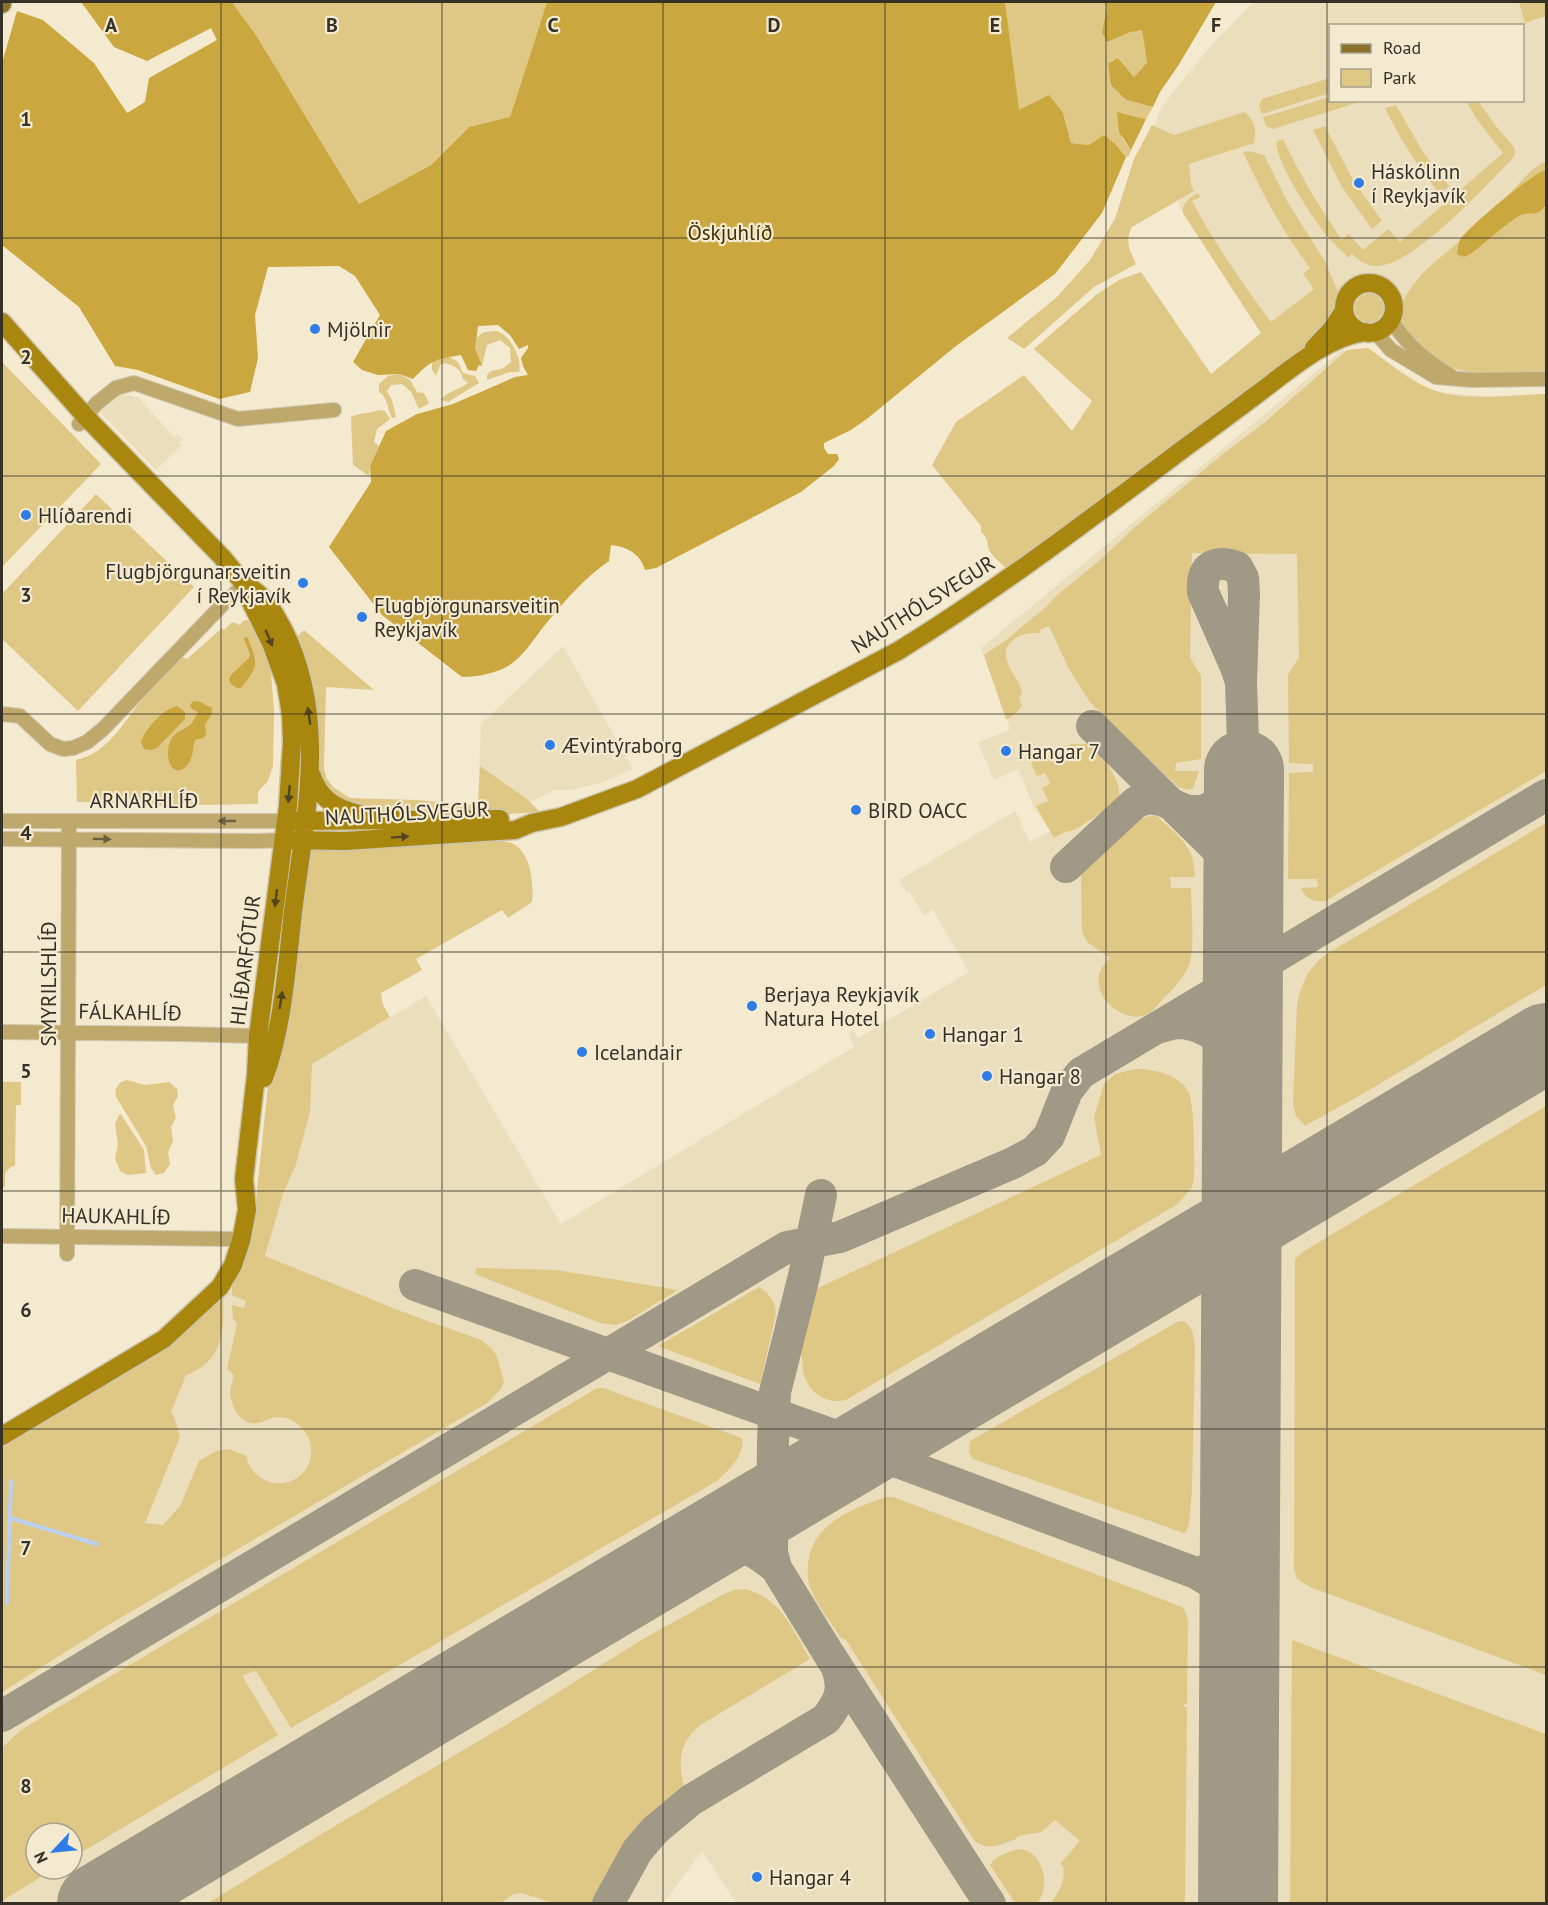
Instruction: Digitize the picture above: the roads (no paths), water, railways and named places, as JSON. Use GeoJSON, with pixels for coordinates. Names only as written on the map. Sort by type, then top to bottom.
{"type":"FeatureCollection","features":[{"type":"Feature","properties":{"kind":"street"},"geometry":{"type":"LineString","coordinates":[[1370,332],[1387,326],[1394,313],[1392,297],[1381,286],[1364,283],[1350,291],[1346,298],[1344,311],[1351,325],[1370,332],[1391,350],[1426,372],[1436,377],[1472,380],[1546,379]]}},
{"type":"Feature","properties":{"kind":"street","name":"NAUTHÓLSVEGUR"},"geometry":{"type":"LineString","coordinates":[[1303,360],[1331,330],[1344,311]]}},
{"type":"Feature","properties":{"kind":"street"},"geometry":{"type":"LineString","coordinates":[[1391,320],[1411,347],[1453,377]]}},
{"type":"Feature","properties":{"kind":"street"},"geometry":{"type":"LineString","coordinates":[[2,322],[83,420]]}},
{"type":"Feature","properties":{"kind":"street","name":"NAUTHÓLSVEGUR"},"geometry":{"type":"LineString","coordinates":[[284,840],[345,841],[515,830],[532,823],[561,817],[637,789],[898,651],[967,607],[1303,360],[1352,334],[1370,332]]}},
{"type":"Feature","properties":{"kind":"street"},"geometry":{"type":"LineString","coordinates":[[2,338],[83,420],[142,474],[222,556],[245,585],[226,601],[103,729],[87,742],[73,748],[56,747],[20,716],[2,714]]}},
{"type":"Feature","properties":{"kind":"street"},"geometry":{"type":"LineString","coordinates":[[83,420],[97,403],[116,388],[134,383],[238,419],[334,410]]}},
{"type":"Feature","properties":{"kind":"street","name":"HLÍÐARFÓTUR"},"geometry":{"type":"LineString","coordinates":[[245,585],[257,591],[273,612],[286,636],[297,664],[310,724],[310,774],[306,820],[277,1027],[266,1074],[253,1106]]}},
{"type":"Feature","properties":{"kind":"street","name":"HLÍÐARFÓTUR"},"geometry":{"type":"LineString","coordinates":[[210,1294],[212,1282],[230,1239],[243,1187],[253,1106],[258,1036],[284,840],[292,742],[287,690],[271,643],[245,585]]}},
{"type":"Feature","properties":{"kind":"street"},"geometry":{"type":"LineString","coordinates":[[310,774],[318,790],[332,805],[344,811],[384,820]]}},
{"type":"Feature","properties":{"kind":"street","name":"NAUTHÓLSVEGUR"},"geometry":{"type":"LineString","coordinates":[[286,821],[509,819],[532,823]]}},
{"type":"Feature","properties":{"kind":"street","name":"ARNARHLÍÐ"},"geometry":{"type":"LineString","coordinates":[[2,821],[286,821]]}},
{"type":"Feature","properties":{"kind":"street","name":"SMYRILSHLÍÐ"},"geometry":{"type":"LineString","coordinates":[[67,1254],[69,822]]}},
{"type":"Feature","properties":{"kind":"street","name":"ARNARHLÍÐ"},"geometry":{"type":"LineString","coordinates":[[2,839],[256,842],[284,840]]}},
{"type":"Feature","properties":{"kind":"street","name":"FÁLKAHLÍÐ"},"geometry":{"type":"LineString","coordinates":[[2,1032],[258,1036]]}},
{"type":"Feature","properties":{"kind":"street","name":"HLÍÐARFÓTUR"},"geometry":{"type":"LineString","coordinates":[[2,1436],[164,1339],[220,1287],[229,1273],[241,1241],[248,1210],[243,1187]]}},
{"type":"Feature","properties":{"kind":"street","name":"HAUKAHLÍÐ"},"geometry":{"type":"LineString","coordinates":[[2,1236],[230,1239]]}},
{"type":"Feature","properties":{"kind":"waterway"},"geometry":{"type":"LineString","coordinates":[[7,1603],[11,1481]]}},
{"type":"Feature","properties":{"kind":"waterway"},"geometry":{"type":"LineString","coordinates":[[10,1518],[97,1544]]}},
{"type":"Feature","properties":{"kind":"place","name":"Háskólinn í Reykjavík"},"geometry":{"type":"Point","coordinates":[1359,183]}},
{"type":"Feature","properties":{"kind":"place","name":"Mjölnir"},"geometry":{"type":"Point","coordinates":[315,329]}},
{"type":"Feature","properties":{"kind":"place","name":"Hlíðarendi"},"geometry":{"type":"Point","coordinates":[26,515]}},
{"type":"Feature","properties":{"kind":"place","name":"Flugbjörgunarsveitin í Reykjavík"},"geometry":{"type":"Point","coordinates":[303,583]}},
{"type":"Feature","properties":{"kind":"place","name":"Flugbjörgunarsveitin Reykjavík"},"geometry":{"type":"Point","coordinates":[362,617]}},
{"type":"Feature","properties":{"kind":"place","name":"Ævintýraborg"},"geometry":{"type":"Point","coordinates":[550,745]}},
{"type":"Feature","properties":{"kind":"place","name":"Hangar 7"},"geometry":{"type":"Point","coordinates":[1006,751]}},
{"type":"Feature","properties":{"kind":"place","name":"BIRD OACC"},"geometry":{"type":"Point","coordinates":[856,810]}},
{"type":"Feature","properties":{"kind":"place","name":"Berjaya Reykjavík Natura Hotel"},"geometry":{"type":"Point","coordinates":[752,1006]}},
{"type":"Feature","properties":{"kind":"place","name":"Hangar 1"},"geometry":{"type":"Point","coordinates":[930,1034]}},
{"type":"Feature","properties":{"kind":"place","name":"Icelandair"},"geometry":{"type":"Point","coordinates":[582,1052]}},
{"type":"Feature","properties":{"kind":"place","name":"Hangar 8"},"geometry":{"type":"Point","coordinates":[987,1076]}},
{"type":"Feature","properties":{"kind":"place","name":"Hangar 4"},"geometry":{"type":"Point","coordinates":[757,1877]}},
{"type":"Feature","properties":{"kind":"park label","name":"Öskjuhlíð"},"geometry":{"type":"Point","coordinates":[730,232]}}]}
